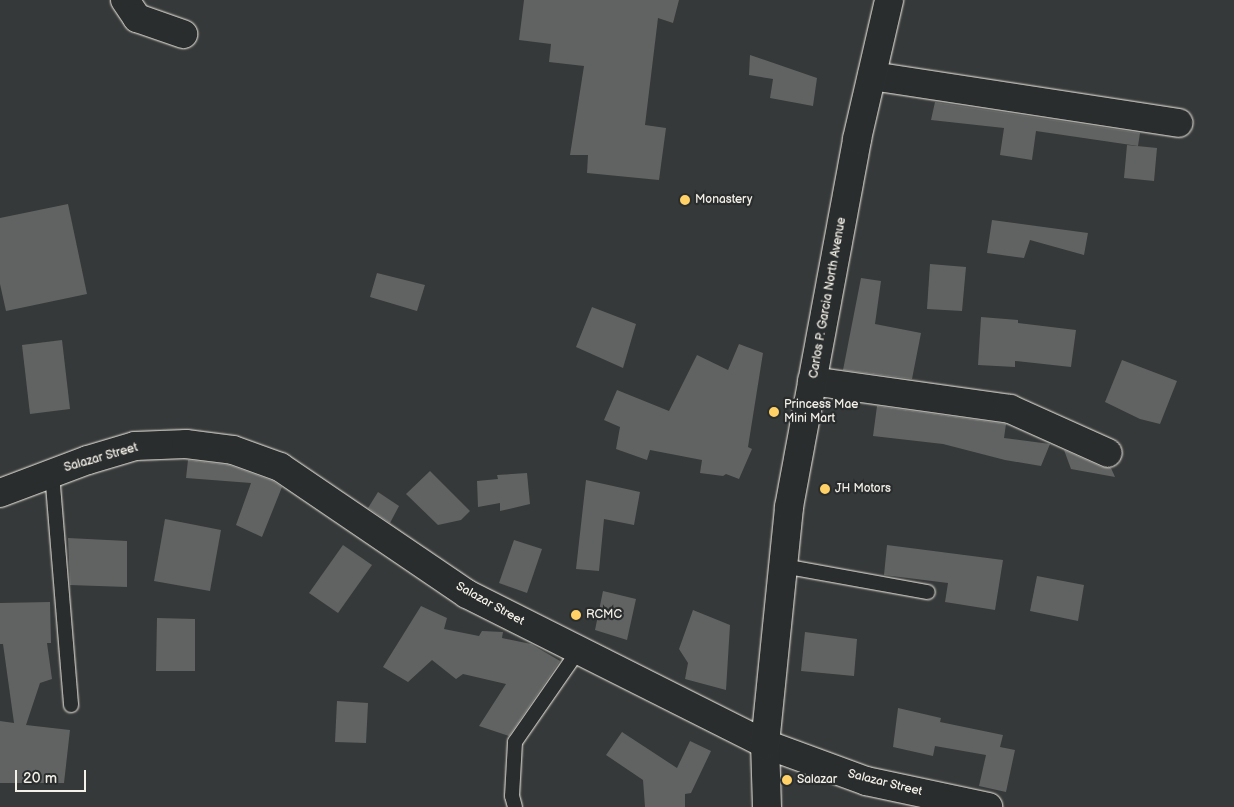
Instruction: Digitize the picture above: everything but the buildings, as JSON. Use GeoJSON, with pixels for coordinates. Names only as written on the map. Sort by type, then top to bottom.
{"type":"FeatureCollection","features":[{"type":"Feature","properties":{"kind":"street"},"geometry":{"type":"LineString","coordinates":[[125,0],[137,18],[183,34]]}},
{"type":"Feature","properties":{"kind":"street","name":"Carlos P. Garcia North Avenue"},"geometry":{"type":"LineString","coordinates":[[767,807],[765,744],[789,507],[857,139],[889,0]]}},
{"type":"Feature","properties":{"kind":"street"},"geometry":{"type":"LineString","coordinates":[[872,76],[1178,123]]}},
{"type":"Feature","properties":{"kind":"street"},"geometry":{"type":"LineString","coordinates":[[812,381],[1010,409],[1108,452]]}},
{"type":"Feature","properties":{"kind":"street","name":"Salazar Street"},"geometry":{"type":"LineString","coordinates":[[0,493],[134,446],[186,444],[234,450],[280,467],[467,594],[765,744],[866,781],[988,807]]}},
{"type":"Feature","properties":{"kind":"lane"},"geometry":{"type":"LineString","coordinates":[[52,474],[71,705]]}},
{"type":"Feature","properties":{"kind":"lane"},"geometry":{"type":"LineString","coordinates":[[783,566],[928,592]]}},
{"type":"Feature","properties":{"kind":"lane"},"geometry":{"type":"LineString","coordinates":[[515,807],[512,796],[516,742],[578,651]]}},
{"type":"Feature","properties":{"kind":"place","name":"Monastery"},"geometry":{"type":"Point","coordinates":[685,200]}},
{"type":"Feature","properties":{"kind":"place","name":"Princess Mae Mini Mart"},"geometry":{"type":"Point","coordinates":[774,412]}},
{"type":"Feature","properties":{"kind":"place","name":"JH Motors"},"geometry":{"type":"Point","coordinates":[825,489]}},
{"type":"Feature","properties":{"kind":"place","name":"RCMC"},"geometry":{"type":"Point","coordinates":[576,615]}},
{"type":"Feature","properties":{"kind":"place","name":"Salazar"},"geometry":{"type":"Point","coordinates":[787,780]}}]}
